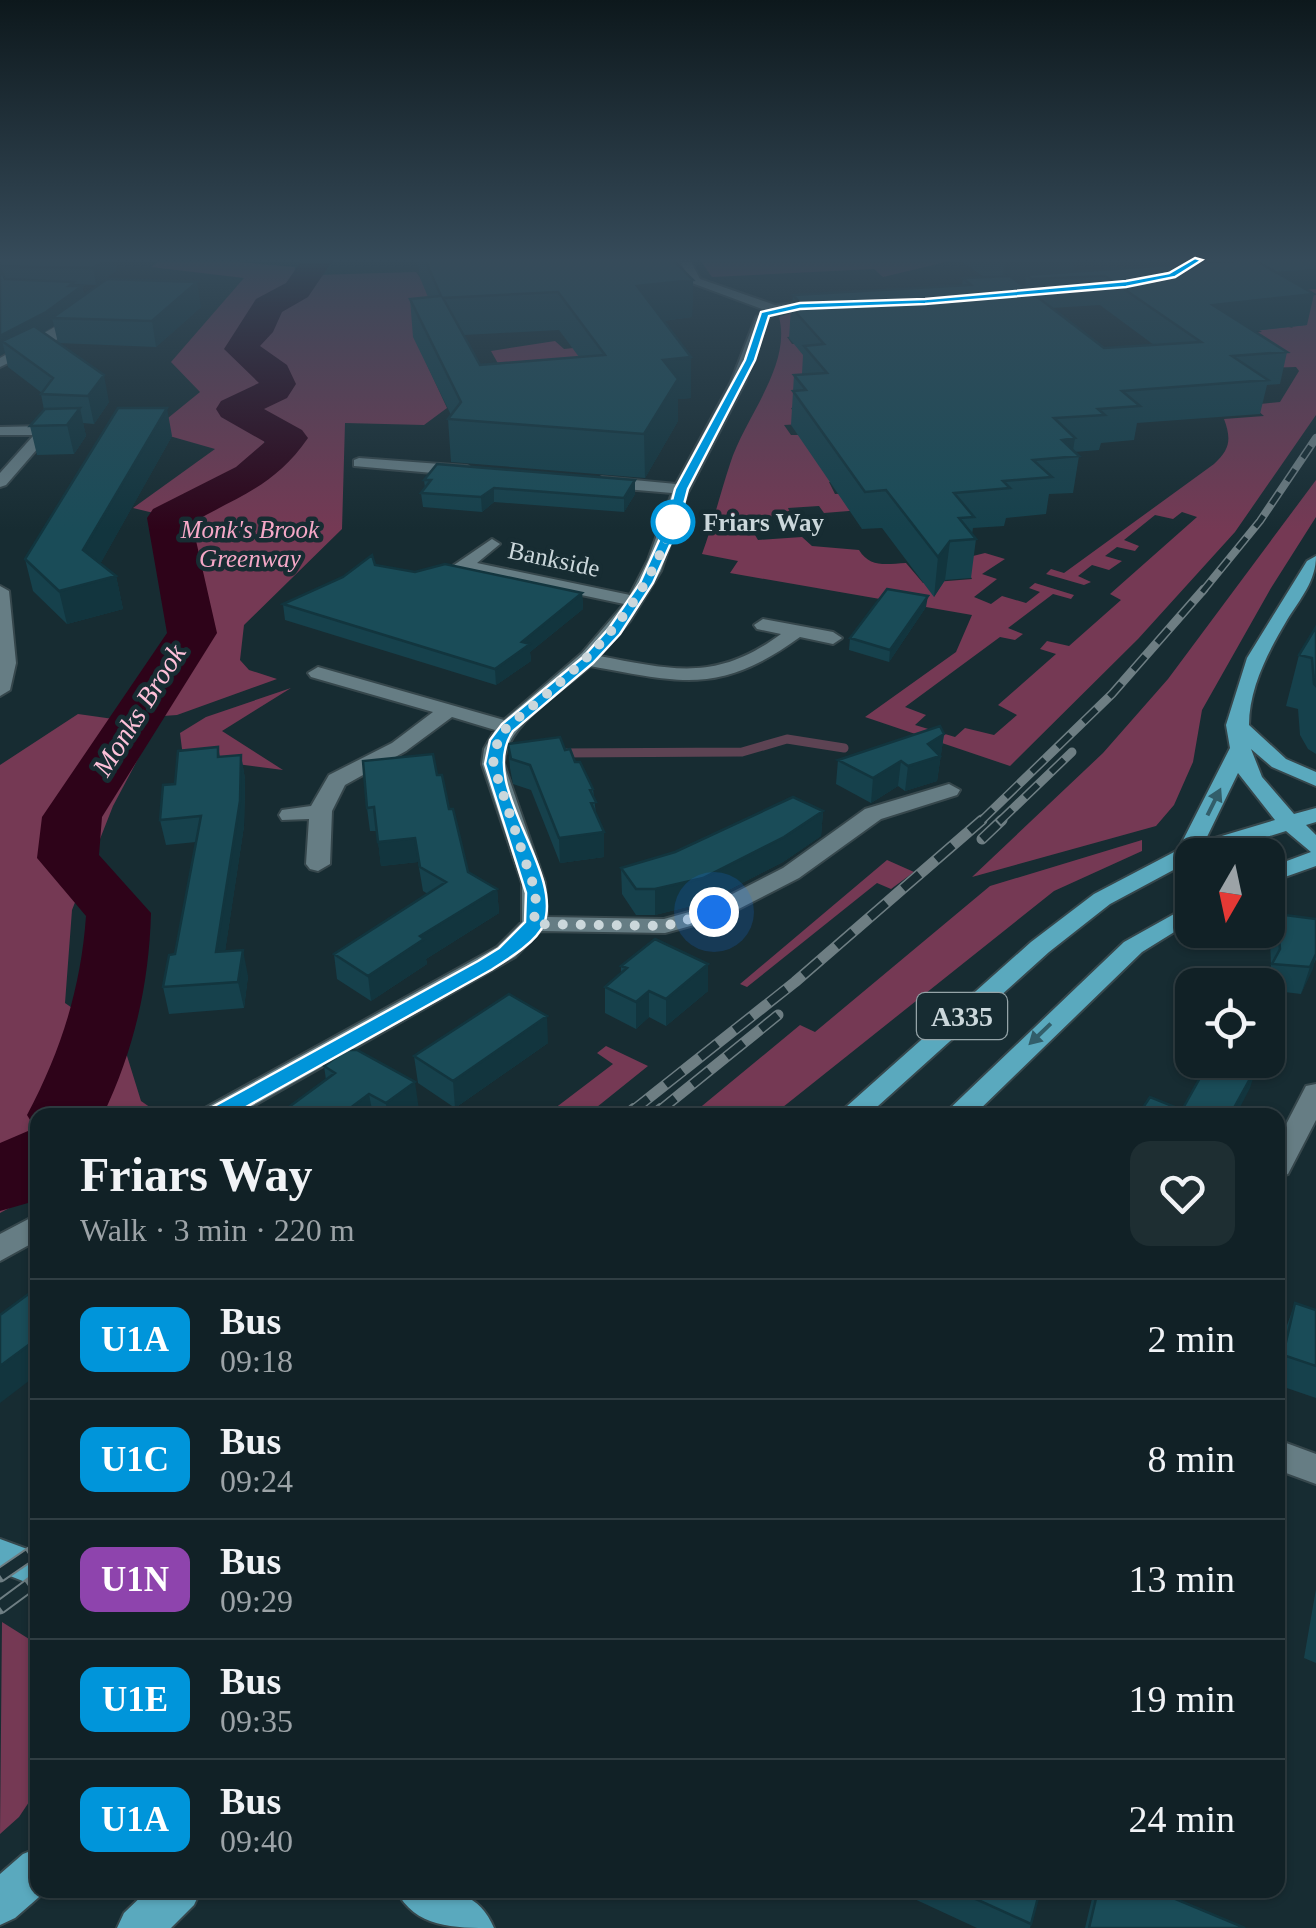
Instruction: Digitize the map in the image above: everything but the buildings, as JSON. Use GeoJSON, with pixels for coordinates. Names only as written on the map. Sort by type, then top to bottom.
{"type":"FeatureCollection","features":[{"type":"Feature","properties":{"kind":"main road"},"geometry":{"type":"LineString","coordinates":[[1316,560],[1258,660],[1242,697],[1236,725],[1239,750],[1257,787],[1316,846]]}},
{"type":"Feature","properties":{"kind":"main road"},"geometry":{"type":"LineString","coordinates":[[1236,725],[1279,763],[1316,780]]}},
{"type":"Feature","properties":{"kind":"main road"},"geometry":{"type":"LineString","coordinates":[[1195,838],[1239,750]]}},
{"type":"Feature","properties":{"kind":"main road","name":"A335"},"geometry":{"type":"LineString","coordinates":[[1236,838],[1316,815]]}},
{"type":"Feature","properties":{"kind":"main road"},"geometry":{"type":"LineString","coordinates":[[1285,870],[1316,858]]}},
{"type":"Feature","properties":{"kind":"main road","name":"A335"},"geometry":{"type":"LineString","coordinates":[[858,1108],[1076,918],[1175,861]]}},
{"type":"Feature","properties":{"kind":"main road","name":"A335"},"geometry":{"type":"LineString","coordinates":[[965,1108],[1133,946],[1175,921]]}},
{"type":"Feature","properties":{"kind":"main road"},"geometry":{"type":"LineString","coordinates":[[842,1108],[883,1085]]}},
{"type":"Feature","properties":{"kind":"main road"},"geometry":{"type":"LineString","coordinates":[[0,1555],[30,1567]]}},
{"type":"Feature","properties":{"kind":"main road"},"geometry":{"type":"LineString","coordinates":[[0,1903],[30,1876]]}},
{"type":"Feature","properties":{"kind":"main road"},"geometry":{"type":"LineString","coordinates":[[139,1928],[171,1898]]}},
{"type":"Feature","properties":{"kind":"main road"},"geometry":{"type":"LineString","coordinates":[[429,1898],[472,1928]]}},
{"type":"Feature","properties":{"kind":"street"},"geometry":{"type":"LineString","coordinates":[[0,364],[28,350]]}},
{"type":"Feature","properties":{"kind":"street"},"geometry":{"type":"LineString","coordinates":[[228,1108],[506,952],[534,924],[536,893],[493,764],[498,740],[507,727],[588,660],[634,602],[671,527],[682,489],[753,350]]}},
{"type":"Feature","properties":{"kind":"street"},"geometry":{"type":"LineString","coordinates":[[0,431],[53,430],[0,482]]}},
{"type":"Feature","properties":{"kind":"street"},"geometry":{"type":"LineString","coordinates":[[359,462],[488,472]]}},
{"type":"Feature","properties":{"kind":"street"},"geometry":{"type":"LineString","coordinates":[[389,485],[404,466]]}},
{"type":"Feature","properties":{"kind":"street"},"geometry":{"type":"LineString","coordinates":[[584,480],[682,489]]}},
{"type":"Feature","properties":{"kind":"street","name":"Bankside"},"geometry":{"type":"LineString","coordinates":[[492,544],[456,568],[634,602]]}},
{"type":"Feature","properties":{"kind":"street"},"geometry":{"type":"LineString","coordinates":[[0,590],[6,662],[1,682]]}},
{"type":"Feature","properties":{"kind":"street"},"geometry":{"type":"LineString","coordinates":[[762,625],[833,638]]}},
{"type":"Feature","properties":{"kind":"street"},"geometry":{"type":"LineString","coordinates":[[588,660],[707,674],[754,661],[796,632]]}},
{"type":"Feature","properties":{"kind":"street"},"geometry":{"type":"LineString","coordinates":[[362,686],[384,672]]}},
{"type":"Feature","properties":{"kind":"street"},"geometry":{"type":"LineString","coordinates":[[318,673],[507,727]]}},
{"type":"Feature","properties":{"kind":"street"},"geometry":{"type":"LineString","coordinates":[[318,864],[321,811],[325,796],[337,780],[400,747],[446,712]]}},
{"type":"Feature","properties":{"kind":"street"},"geometry":{"type":"LineString","coordinates":[[534,924],[665,926],[714,912],[791,873],[873,814],[949,790]]}},
{"type":"Feature","properties":{"kind":"street"},"geometry":{"type":"LineString","coordinates":[[290,814],[321,811]]}},
{"type":"Feature","properties":{"kind":"street"},"geometry":{"type":"LineString","coordinates":[[1285,1153],[1316,1093]]}},
{"type":"Feature","properties":{"kind":"street"},"geometry":{"type":"LineString","coordinates":[[0,1249],[30,1229]]}},
{"type":"Feature","properties":{"kind":"street"},"geometry":{"type":"LineString","coordinates":[[1285,1457],[1316,1468]]}},
{"type":"Feature","properties":{"kind":"green space","name":"Monk's Brook Greenway"},"geometry":{"type":"Polygon","coordinates":[[[181,350],[236,350],[237,355],[271,381],[264,390],[225,411],[263,432],[265,447],[254,464],[162,515],[133,508],[215,449],[152,431],[200,392],[171,362],[181,350]]]}},
{"type":"Feature","properties":{"kind":"green space","name":"Monk's Brook Greenway"},"geometry":{"type":"Polygon","coordinates":[[[257,350],[420,350],[447,408],[424,425],[345,423],[342,529],[244,625],[240,660],[249,670],[277,679],[177,715],[163,716],[209,634],[189,517],[201,506],[260,475],[285,453],[294,438],[244,409],[288,390],[291,384],[284,371],[257,350]]]}},
{"type":"Feature","properties":{"kind":"green space"},"geometry":{"type":"Polygon","coordinates":[[[595,350],[598,355],[519,401],[491,351],[595,350]]]}},
{"type":"Feature","properties":{"kind":"green space"},"geometry":{"type":"Polygon","coordinates":[[[779,350],[809,350],[813,405],[791,408],[801,424],[784,425],[791,435],[809,435],[842,481],[829,482],[835,494],[853,493],[861,510],[824,513],[819,506],[788,508],[791,515],[746,520],[758,540],[802,537],[812,546],[859,550],[873,562],[906,563],[923,583],[972,579],[961,559],[985,553],[1005,559],[982,574],[997,579],[974,597],[991,604],[1002,596],[1026,603],[1040,592],[1029,588],[1035,583],[1074,595],[1071,599],[1053,594],[1008,628],[1023,634],[1015,640],[1000,637],[905,707],[926,715],[915,725],[955,737],[965,728],[994,735],[1017,715],[998,705],[1056,654],[1040,649],[1047,641],[1069,646],[1121,600],[1110,594],[1197,517],[1182,512],[1173,519],[1155,515],[1124,540],[1139,546],[1135,551],[1117,547],[1105,556],[1122,561],[1109,570],[1092,565],[1078,576],[1091,582],[1084,585],[1046,574],[1051,569],[1064,573],[1214,464],[1228,443],[1224,419],[1264,416],[1251,405],[1280,402],[1299,371],[1296,367],[1256,368],[1223,350],[1316,350],[1316,415],[1235,532],[1138,639],[1010,766],[865,717],[956,652],[972,615],[730,573],[738,561],[702,554],[730,464],[765,392],[779,350]]]}},
{"type":"Feature","properties":{"kind":"green space"},"geometry":{"type":"Polygon","coordinates":[[[1316,480],[1316,517],[1202,710],[1193,762],[1174,805],[1156,826],[972,877],[1103,753],[1168,679],[1316,480]]]}},
{"type":"Feature","properties":{"kind":"green space"},"geometry":{"type":"Polygon","coordinates":[[[291,688],[222,731],[283,770],[183,757],[180,733],[206,717],[291,688]]]}},
{"type":"Feature","properties":{"kind":"green space"},"geometry":{"type":"Polygon","coordinates":[[[78,714],[156,725],[113,806],[72,910],[65,1003],[123,1043],[141,1101],[151,1108],[30,1108],[30,1197],[0,1213],[0,765],[78,714]]]}},
{"type":"Feature","properties":{"kind":"green space"},"geometry":{"type":"Polygon","coordinates":[[[1142,840],[1142,851],[1054,891],[782,1108],[699,1108],[800,1025],[815,1032],[990,886],[1142,840]]]}},
{"type":"Feature","properties":{"kind":"green space"},"geometry":{"type":"Polygon","coordinates":[[[887,860],[914,872],[891,889],[877,883],[747,987],[740,984],[887,860]]]}},
{"type":"Feature","properties":{"kind":"green space"},"geometry":{"type":"Polygon","coordinates":[[[606,1046],[648,1066],[596,1108],[555,1108],[613,1064],[597,1053],[606,1046]]]}},
{"type":"Feature","properties":{"kind":"green space"},"geometry":{"type":"Polygon","coordinates":[[[2,1622],[30,1640],[30,1800],[0,1834],[2,1622]]]}},
{"type":"Feature","properties":{"kind":"waterway","name":"Monks Brook"},"geometry":{"type":"LineString","coordinates":[[68,1108],[88,1066],[104,1017],[115,967],[119,913],[68,858],[72,817],[192,633],[169,518],[250,476],[278,453],[288,438],[235,409],[274,390],[278,384],[274,373],[243,350]]}},
{"type":"Feature","properties":{"kind":"waterway"},"geometry":{"type":"LineString","coordinates":[[557,753],[742,752],[787,739],[844,748]]}},
{"type":"Feature","properties":{"kind":"waterway"},"geometry":{"type":"LineString","coordinates":[[120,744],[141,744]]}},
{"type":"Feature","properties":{"kind":"waterway","name":"Monks Brook"},"geometry":{"type":"LineString","coordinates":[[0,1183],[30,1161]]}},
{"type":"Feature","properties":{"kind":"railway"},"geometry":{"type":"LineString","coordinates":[[1202,592],[1260,521],[1316,438]]}},
{"type":"Feature","properties":{"kind":"railway"},"geometry":{"type":"LineString","coordinates":[[980,822],[1112,694],[1204,589]]}},
{"type":"Feature","properties":{"kind":"railway"},"geometry":{"type":"LineString","coordinates":[[999,822],[1072,752]]}},
{"type":"Feature","properties":{"kind":"railway"},"geometry":{"type":"LineString","coordinates":[[636,1108],[795,982],[982,820]]}},
{"type":"Feature","properties":{"kind":"railway"},"geometry":{"type":"LineString","coordinates":[[982,839],[1002,820]]}},
{"type":"Feature","properties":{"kind":"railway"},"geometry":{"type":"LineString","coordinates":[[663,1108],[778,1015]]}},
{"type":"Feature","properties":{"kind":"railway"},"geometry":{"type":"LineString","coordinates":[[0,1575],[30,1554]]}},
{"type":"Feature","properties":{"kind":"railway"},"geometry":{"type":"LineString","coordinates":[[0,1607],[30,1585]]}},
{"type":"Feature","properties":{"kind":"bus line","name":"U1A"},"geometry":{"type":"LineString","coordinates":[[228,1108],[506,952],[534,924],[536,893],[493,764],[498,740],[507,727],[588,660],[646,583],[671,527],[682,489],[753,350]]}},
{"type":"Feature","properties":{"kind":"place","name":"Friars Way"},"geometry":{"type":"Point","coordinates":[673,522]}},
{"type":"Feature","properties":{"kind":"route"},"geometry":{"type":"LineString","coordinates":[[673,522],[646,583],[614,630],[588,660],[507,727],[498,740],[493,764],[536,893],[534,924],[665,926],[714,912]]}}]}
